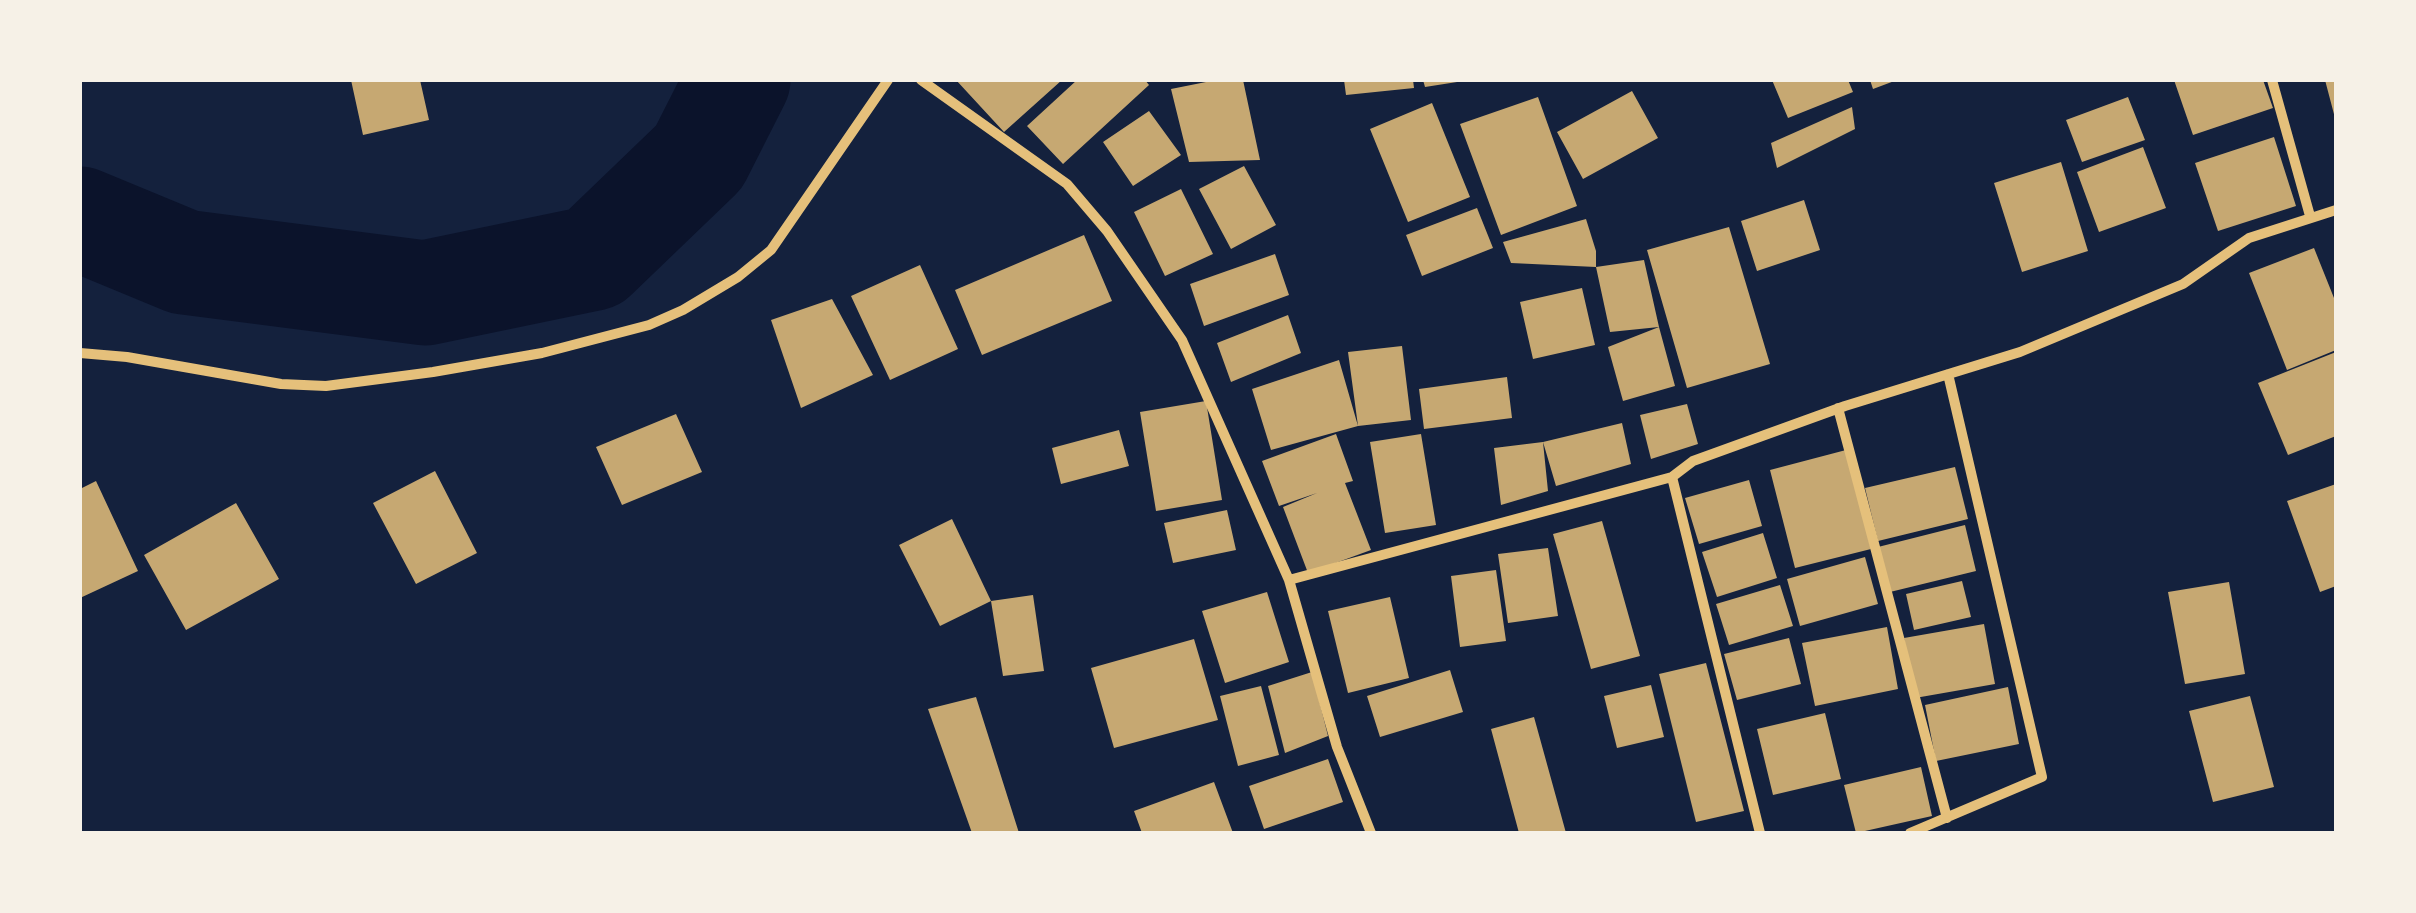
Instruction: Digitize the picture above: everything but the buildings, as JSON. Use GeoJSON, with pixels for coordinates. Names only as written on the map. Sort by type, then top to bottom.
{"type":"FeatureCollection","features":[{"type":"Feature","properties":{"kind":"street"},"geometry":{"type":"LineString","coordinates":[[80,353],[127,357],[280,384],[326,386],[433,372],[612,338],[683,310],[738,277],[771,250],[888,80]]}},
{"type":"Feature","properties":{"kind":"street"},"geometry":{"type":"LineString","coordinates":[[921,80],[1067,184],[1107,231],[1182,340],[1289,580],[1337,748],[1372,833]]}},
{"type":"Feature","properties":{"kind":"street"},"geometry":{"type":"LineString","coordinates":[[2272,80],[2310,216]]}},
{"type":"Feature","properties":{"kind":"street"},"geometry":{"type":"LineString","coordinates":[[1289,580],[1672,477],[1693,461],[1838,408],[2020,352],[2183,284],[2249,238],[2336,210]]}},
{"type":"Feature","properties":{"kind":"street"},"geometry":{"type":"LineString","coordinates":[[1910,833],[2042,777],[1948,374]]}},
{"type":"Feature","properties":{"kind":"street"},"geometry":{"type":"LineString","coordinates":[[1838,408],[1947,818]]}},
{"type":"Feature","properties":{"kind":"street"},"geometry":{"type":"LineString","coordinates":[[1672,477],[1760,833]]}},
{"type":"Feature","properties":{"kind":"waterway"},"geometry":{"type":"LineString","coordinates":[[80,219],[184,262],[425,293],[594,258],[699,157],[738,80]]}}]}
